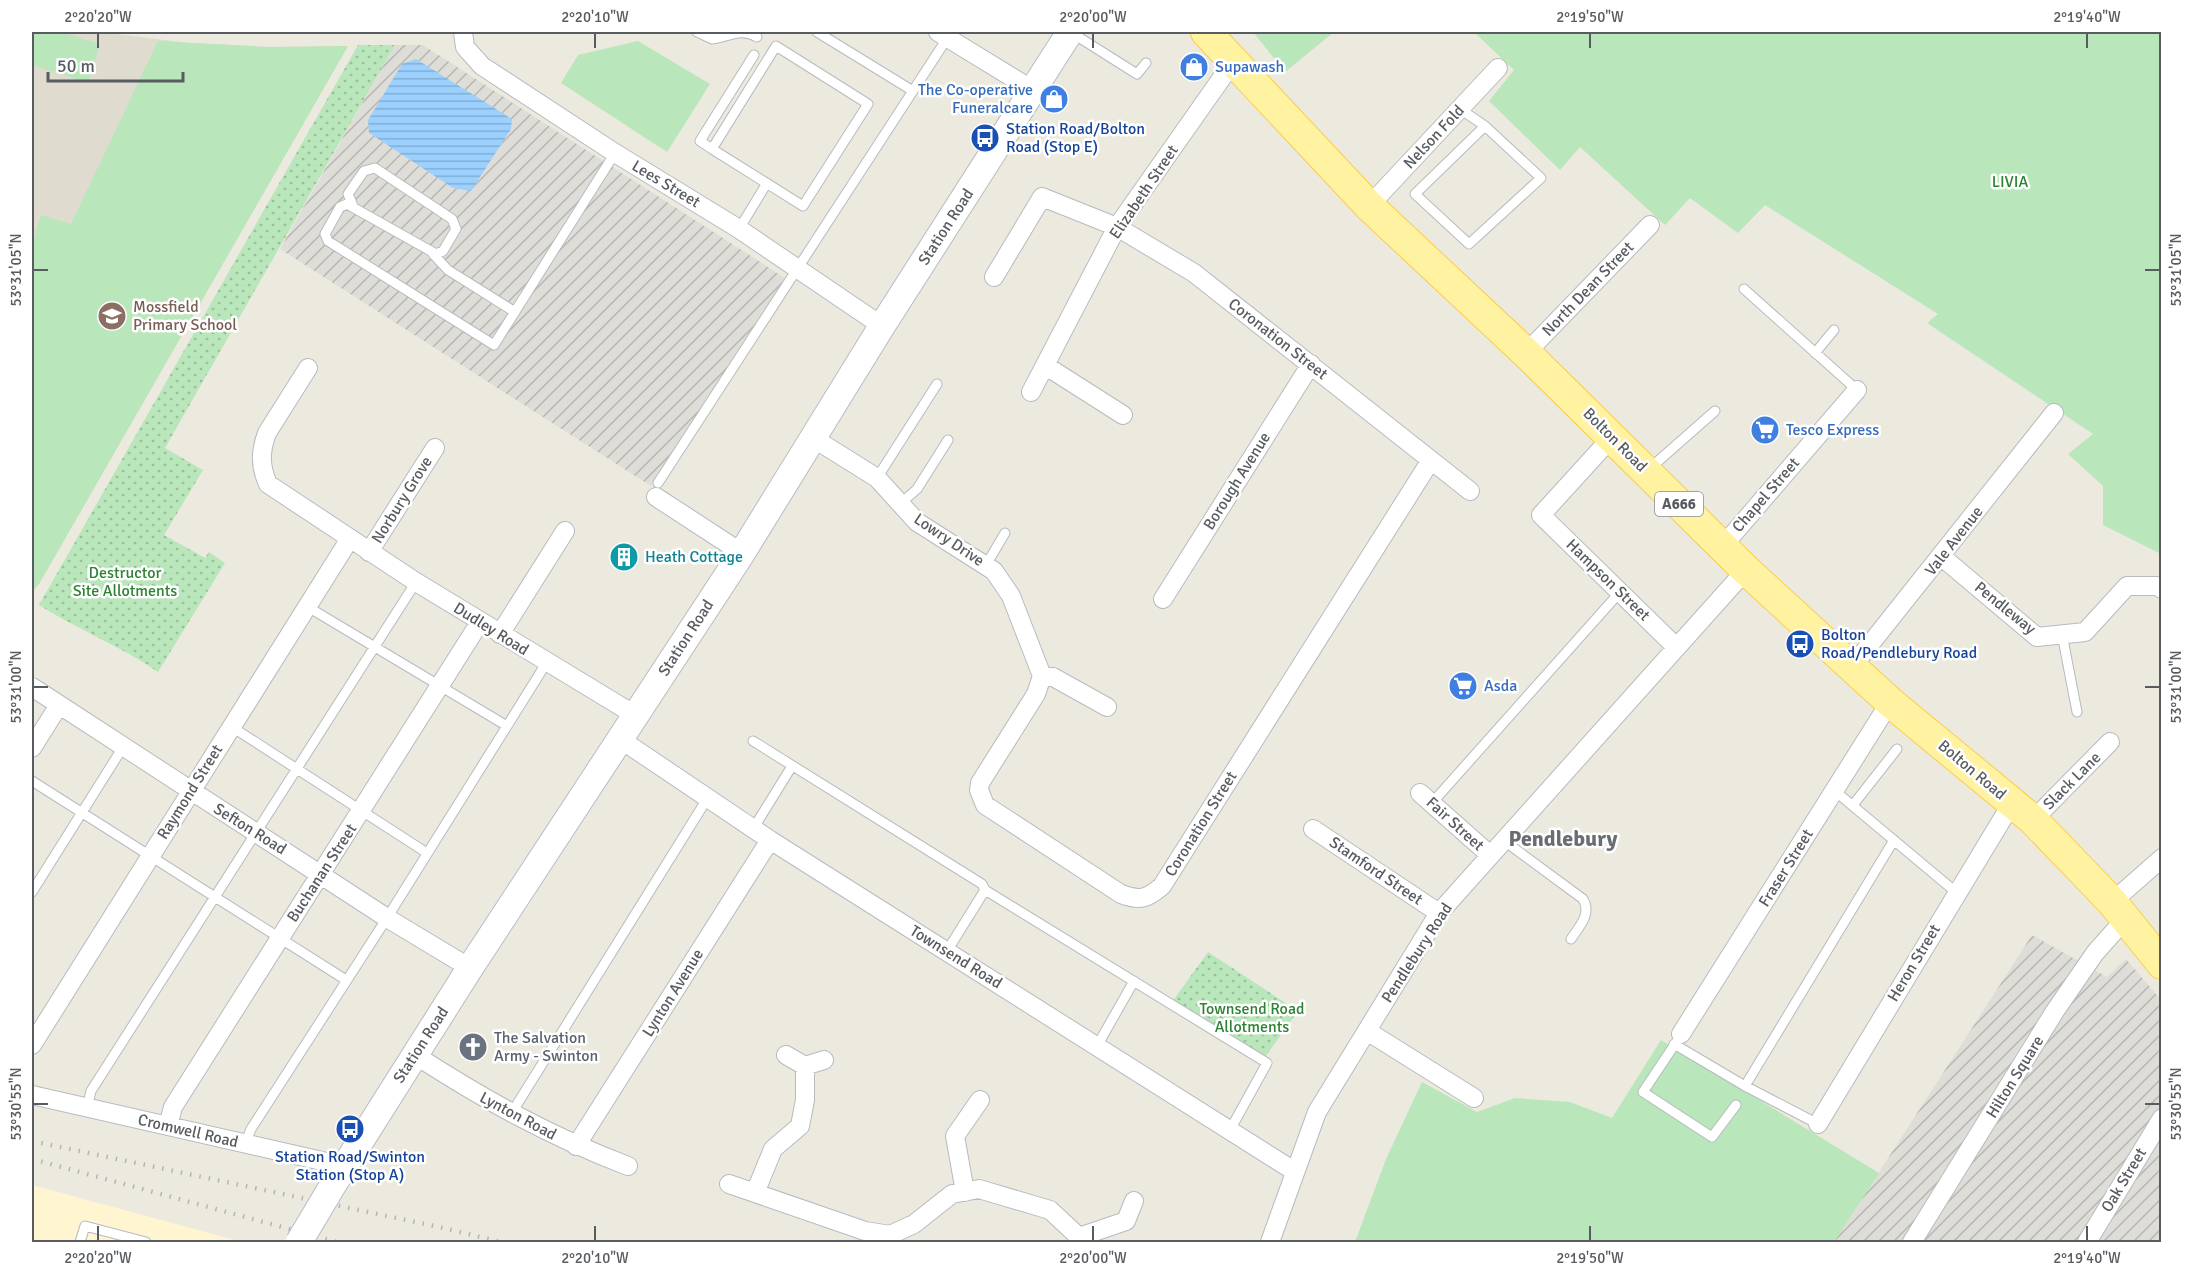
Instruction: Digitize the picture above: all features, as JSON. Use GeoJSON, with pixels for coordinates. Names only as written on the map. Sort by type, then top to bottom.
{"type":"FeatureCollection","features":[{"type":"Feature","properties":{"kind":"main road","name":"Station Road"},"geometry":{"type":"LineString","coordinates":[[299,1242],[415,1055],[742,553],[882,326],[988,162],[1031,89],[1070,32]]}},
{"type":"Feature","properties":{"kind":"main road","name":"Bolton Road"},"geometry":{"type":"LineString","coordinates":[[1206,32],[1369,206],[1526,353],[1746,570],[1890,702],[2022,812],[2119,910],[2162,964]]}},
{"type":"Feature","properties":{"kind":"street","name":"Lees Street"},"geometry":{"type":"LineString","coordinates":[[463,32],[465,46],[482,66],[615,153],[739,228],[882,326]]}},
{"type":"Feature","properties":{"kind":"street"},"geometry":{"type":"LineString","coordinates":[[946,33],[1031,89]]}},
{"type":"Feature","properties":{"kind":"street","name":"Elizabeth Street"},"geometry":{"type":"LineString","coordinates":[[1030,392],[1046,366],[1117,227],[1233,62]]}},
{"type":"Feature","properties":{"kind":"street","name":"Nelson Fold"},"geometry":{"type":"LineString","coordinates":[[1369,206],[1498,68]]}},
{"type":"Feature","properties":{"kind":"street","name":"Coronation Street"},"geometry":{"type":"LineString","coordinates":[[994,277],[1042,197],[1117,227],[1194,273],[1470,491]]}},
{"type":"Feature","properties":{"kind":"street","name":"North Dean Street"},"geometry":{"type":"LineString","coordinates":[[1526,353],[1650,225]]}},
{"type":"Feature","properties":{"kind":"street","name":"Borough Avenue"},"geometry":{"type":"LineString","coordinates":[[1163,598],[1311,364]]}},
{"type":"Feature","properties":{"kind":"street"},"geometry":{"type":"LineString","coordinates":[[1046,366],[1123,415]]}},
{"type":"Feature","properties":{"kind":"street","name":"Dudley Road"},"geometry":{"type":"LineString","coordinates":[[308,368],[267,433],[261,459],[268,484],[349,540],[635,715]]}},
{"type":"Feature","properties":{"kind":"street","name":"Chapel Street"},"geometry":{"type":"LineString","coordinates":[[1722,547],[1857,390]]}},
{"type":"Feature","properties":{"kind":"street","name":"Vale Avenue"},"geometry":{"type":"LineString","coordinates":[[1852,667],[1942,557],[2054,413]]}},
{"type":"Feature","properties":{"kind":"street","name":"Hampson Street"},"geometry":{"type":"LineString","coordinates":[[1612,437],[1541,515],[1676,646]]}},
{"type":"Feature","properties":{"kind":"street","name":"Lowry Drive"},"geometry":{"type":"LineString","coordinates":[[813,438],[877,478],[917,522],[986,566],[1003,581],[1042,676]]}},
{"type":"Feature","properties":{"kind":"street","name":"Norbury Grove"},"geometry":{"type":"LineString","coordinates":[[369,552],[435,448]]}},
{"type":"Feature","properties":{"kind":"street","name":"Coronation Street"},"geometry":{"type":"LineString","coordinates":[[1042,676],[1036,694],[980,783],[979,790],[985,805],[1121,894],[1133,898],[1150,896],[1162,886],[1431,460]]}},
{"type":"Feature","properties":{"kind":"street"},"geometry":{"type":"LineString","coordinates":[[657,490],[742,553]]}},
{"type":"Feature","properties":{"kind":"street"},"geometry":{"type":"LineString","coordinates":[[500,634],[565,531]]}},
{"type":"Feature","properties":{"kind":"street","name":"Raymond Street"},"geometry":{"type":"LineString","coordinates":[[32,1045],[349,540]]}},
{"type":"Feature","properties":{"kind":"street","name":"Pendleway"},"geometry":{"type":"LineString","coordinates":[[1942,557],[2037,637],[2085,632],[2127,586],[2157,586],[2162,589]]}},
{"type":"Feature","properties":{"kind":"street","name":"Pendlebury Road"},"geometry":{"type":"LineString","coordinates":[[1270,1242],[1317,1112],[1439,913],[1746,570]]}},
{"type":"Feature","properties":{"kind":"street","name":"Buchanan Street"},"geometry":{"type":"LineString","coordinates":[[168,1126],[173,1107],[480,622]]}},
{"type":"Feature","properties":{"kind":"street"},"geometry":{"type":"LineString","coordinates":[[1042,676],[1053,677],[1107,707]]}},
{"type":"Feature","properties":{"kind":"street","name":"Sefton Road"},"geometry":{"type":"LineString","coordinates":[[32,687],[387,918],[471,968]]}},
{"type":"Feature","properties":{"kind":"street","name":"Fraser Street"},"geometry":{"type":"LineString","coordinates":[[1678,1039],[1890,702]]}},
{"type":"Feature","properties":{"kind":"street"},"geometry":{"type":"LineString","coordinates":[[32,748],[59,705]]}},
{"type":"Feature","properties":{"kind":"street","name":"Townsend Road"},"geometry":{"type":"LineString","coordinates":[[620,739],[770,840],[1294,1171]]}},
{"type":"Feature","properties":{"kind":"street","name":"Slack Lane"},"geometry":{"type":"LineString","coordinates":[[2022,812],[2110,742]]}},
{"type":"Feature","properties":{"kind":"street","name":"Fair Street"},"geometry":{"type":"LineString","coordinates":[[1426,798],[1490,855]]}},
{"type":"Feature","properties":{"kind":"street","name":"Heron Street"},"geometry":{"type":"LineString","coordinates":[[1818,1124],[1956,892],[2022,812]]}},
{"type":"Feature","properties":{"kind":"street","name":"Stamford Street"},"geometry":{"type":"LineString","coordinates":[[1313,829],[1439,913]]}},
{"type":"Feature","properties":{"kind":"street","name":"Lynton Avenue"},"geometry":{"type":"LineString","coordinates":[[576,1146],[770,840]]}},
{"type":"Feature","properties":{"kind":"street","name":"Hilton Square"},"geometry":{"type":"LineString","coordinates":[[1912,1242],[2055,1011],[2096,953],[2119,910],[2162,858]]}},
{"type":"Feature","properties":{"kind":"street"},"geometry":{"type":"LineString","coordinates":[[1367,1031],[1474,1098]]}},
{"type":"Feature","properties":{"kind":"street","name":"Lynton Road"},"geometry":{"type":"LineString","coordinates":[[415,1055],[511,1114],[576,1146],[628,1166]]}},
{"type":"Feature","properties":{"kind":"street"},"geometry":{"type":"LineString","coordinates":[[786,1055],[805,1066],[824,1060]]}},
{"type":"Feature","properties":{"kind":"street"},"geometry":{"type":"LineString","coordinates":[[755,1193],[773,1149],[800,1126],[805,1100],[805,1066]]}},
{"type":"Feature","properties":{"kind":"street","name":"Cromwell Road"},"geometry":{"type":"LineString","coordinates":[[32,1095],[245,1144],[340,1173]]}},
{"type":"Feature","properties":{"kind":"street"},"geometry":{"type":"LineString","coordinates":[[964,1192],[955,1136],[980,1100]]}},
{"type":"Feature","properties":{"kind":"street","name":"Oak Street"},"geometry":{"type":"LineString","coordinates":[[2087,1242],[2162,1118]]}},
{"type":"Feature","properties":{"kind":"street"},"geometry":{"type":"LineString","coordinates":[[729,1184],[891,1239],[952,1194],[979,1189],[1050,1210],[1080,1240],[1126,1221],[1134,1201]]}},
{"type":"Feature","properties":{"kind":"lane"},"geometry":{"type":"LineString","coordinates":[[697,32],[712,39],[738,32],[749,32],[757,37]]}},
{"type":"Feature","properties":{"kind":"lane"},"geometry":{"type":"LineString","coordinates":[[817,32],[913,91]]}},
{"type":"Feature","properties":{"kind":"lane"},"geometry":{"type":"LineString","coordinates":[[1070,32],[1137,74],[1146,63]]}},
{"type":"Feature","properties":{"kind":"lane"},"geometry":{"type":"LineString","coordinates":[[657,490],[797,268],[913,91],[946,33]]}},
{"type":"Feature","properties":{"kind":"lane"},"geometry":{"type":"LineString","coordinates":[[712,149],[776,46],[868,105],[803,206],[712,149],[700,141],[754,55]]}},
{"type":"Feature","properties":{"kind":"lane"},"geometry":{"type":"LineString","coordinates":[[1460,109],[1485,126],[1541,178],[1469,244],[1415,194],[1485,126]]}},
{"type":"Feature","properties":{"kind":"lane"},"geometry":{"type":"LineString","coordinates":[[515,312],[448,270],[433,254],[353,206],[340,207],[326,229],[328,241],[494,345],[515,312],[615,153]]}},
{"type":"Feature","properties":{"kind":"lane"},"geometry":{"type":"LineString","coordinates":[[353,206],[348,194],[364,171],[375,168],[452,219],[456,229],[443,251],[433,254]]}},
{"type":"Feature","properties":{"kind":"lane"},"geometry":{"type":"LineString","coordinates":[[739,228],[767,183]]}},
{"type":"Feature","properties":{"kind":"lane"},"geometry":{"type":"LineString","coordinates":[[1743,290],[1857,390]]}},
{"type":"Feature","properties":{"kind":"lane"},"geometry":{"type":"LineString","coordinates":[[1815,352],[1834,330]]}},
{"type":"Feature","properties":{"kind":"lane"},"geometry":{"type":"LineString","coordinates":[[877,478],[937,384]]}},
{"type":"Feature","properties":{"kind":"lane"},"geometry":{"type":"LineString","coordinates":[[1647,472],[1715,411]]}},
{"type":"Feature","properties":{"kind":"lane"},"geometry":{"type":"LineString","coordinates":[[900,504],[917,489],[948,440]]}},
{"type":"Feature","properties":{"kind":"lane"},"geometry":{"type":"LineString","coordinates":[[986,566],[1005,533]]}},
{"type":"Feature","properties":{"kind":"lane"},"geometry":{"type":"LineString","coordinates":[[87,1108],[91,1091],[416,582]]}},
{"type":"Feature","properties":{"kind":"lane"},"geometry":{"type":"LineString","coordinates":[[1426,798],[1620,592]]}},
{"type":"Feature","properties":{"kind":"lane"},"geometry":{"type":"LineString","coordinates":[[308,607],[507,726]]}},
{"type":"Feature","properties":{"kind":"lane"},"geometry":{"type":"LineString","coordinates":[[2062,634],[2077,712]]}},
{"type":"Feature","properties":{"kind":"lane"},"geometry":{"type":"LineString","coordinates":[[245,1144],[251,1129],[547,663]]}},
{"type":"Feature","properties":{"kind":"lane"},"geometry":{"type":"LineString","coordinates":[[231,727],[427,853]]}},
{"type":"Feature","properties":{"kind":"lane"},"geometry":{"type":"LineString","coordinates":[[753,741],[982,884],[985,890],[1267,1064],[1230,1130]]}},
{"type":"Feature","properties":{"kind":"lane"},"geometry":{"type":"LineString","coordinates":[[32,892],[123,747]]}},
{"type":"Feature","properties":{"kind":"lane"},"geometry":{"type":"LineString","coordinates":[[1853,806],[1898,749]]}},
{"type":"Feature","properties":{"kind":"lane"},"geometry":{"type":"LineString","coordinates":[[753,829],[792,766]]}},
{"type":"Feature","properties":{"kind":"lane"},"geometry":{"type":"LineString","coordinates":[[32,781],[346,980]]}},
{"type":"Feature","properties":{"kind":"lane"},"geometry":{"type":"LineString","coordinates":[[1835,791],[1956,892]]}},
{"type":"Feature","properties":{"kind":"lane"},"geometry":{"type":"LineString","coordinates":[[511,1114],[707,799]]}},
{"type":"Feature","properties":{"kind":"lane"},"geometry":{"type":"LineString","coordinates":[[1503,840],[1583,899],[1587,906],[1586,917],[1571,939]]}},
{"type":"Feature","properties":{"kind":"lane"},"geometry":{"type":"LineString","coordinates":[[1745,1086],[1894,840]]}},
{"type":"Feature","properties":{"kind":"lane"},"geometry":{"type":"LineString","coordinates":[[947,951],[985,890]]}},
{"type":"Feature","properties":{"kind":"lane"},"geometry":{"type":"LineString","coordinates":[[1097,1046],[1134,981]]}},
{"type":"Feature","properties":{"kind":"lane"},"geometry":{"type":"LineString","coordinates":[[1736,1105],[1712,1137],[1643,1092],[1678,1039],[1745,1086],[1818,1124]]}},
{"type":"Feature","properties":{"kind":"lane"},"geometry":{"type":"LineString","coordinates":[[80,1242],[85,1226],[146,1242]]}},
{"type":"Feature","properties":{"kind":"shaded area","name":"Mossfield Primary School"},"geometry":{"type":"Polygon","coordinates":[[[32,32],[101,32],[189,43],[269,47],[348,46],[39,584],[32,592],[32,32]]]}},
{"type":"Feature","properties":{"kind":"shaded area"},"geometry":{"type":"Polygon","coordinates":[[[395,45],[423,45],[785,278],[651,486],[280,249],[395,45]]]}},
{"type":"Feature","properties":{"kind":"shaded area"},"geometry":{"type":"Polygon","coordinates":[[[2032,935],[2107,977],[2126,959],[2161,1000],[2161,1242],[1834,1242],[2032,935]]]}},
{"type":"Feature","properties":{"kind":"shaded area"},"geometry":{"type":"Polygon","coordinates":[[[32,1185],[242,1242],[32,1242],[32,1185]]]}},
{"type":"Feature","properties":{"kind":"green space"},"geometry":{"type":"Polygon","coordinates":[[[32,32],[60,32],[100,44],[88,83],[32,65],[32,32]]]}},
{"type":"Feature","properties":{"kind":"green space"},"geometry":{"type":"Polygon","coordinates":[[[1253,32],[1334,32],[1285,72],[1253,32]]]}},
{"type":"Feature","properties":{"kind":"green space","name":"LIVIA"},"geometry":{"type":"Polygon","coordinates":[[[1474,32],[2161,32],[2161,554],[2103,525],[2103,486],[2068,454],[2093,434],[1927,323],[1938,314],[1765,205],[1738,233],[1690,198],[1665,225],[1580,147],[1560,170],[1489,101],[1514,70],[1474,32]]]}},
{"type":"Feature","properties":{"kind":"green space","name":"Mossfield Primary School"},"geometry":{"type":"Polygon","coordinates":[[[158,41],[269,47],[348,46],[39,584],[32,592],[32,245],[41,215],[71,224],[158,41]]]}},
{"type":"Feature","properties":{"kind":"green space"},"geometry":{"type":"Polygon","coordinates":[[[638,41],[710,84],[667,152],[561,83],[578,55],[638,41]]]}},
{"type":"Feature","properties":{"kind":"green space","name":"Destructor Site Allotments"},"geometry":{"type":"Polygon","coordinates":[[[358,45],[395,45],[165,448],[203,470],[164,535],[205,558],[209,552],[225,563],[158,672],[39,605],[358,45]]]}},
{"type":"Feature","properties":{"kind":"green space","name":"Townsend Road Allotments"},"geometry":{"type":"Polygon","coordinates":[[[1208,952],[1298,1011],[1261,1063],[1172,1002],[1208,952]]]}},
{"type":"Feature","properties":{"kind":"green space"},"geometry":{"type":"Polygon","coordinates":[[[1661,1040],[1879,1173],[1834,1242],[1355,1242],[1386,1159],[1422,1082],[1477,1112],[1515,1098],[1570,1102],[1612,1118],[1661,1040]]]}},
{"type":"Feature","properties":{"kind":"water"},"geometry":{"type":"Polygon","coordinates":[[[416,59],[512,119],[511,129],[471,191],[453,188],[369,133],[368,120],[402,64],[416,59]]]}},
{"type":"Feature","properties":{"kind":"railway"},"geometry":{"type":"LineString","coordinates":[[32,1141],[501,1242]]}},
{"type":"Feature","properties":{"kind":"railway"},"geometry":{"type":"LineString","coordinates":[[32,1159],[337,1242]]}},
{"type":"Feature","properties":{"kind":"place","name":"Supawash"},"geometry":{"type":"Point","coordinates":[1194,67]}},
{"type":"Feature","properties":{"kind":"place","name":"The Co-operative Funeralcare"},"geometry":{"type":"Point","coordinates":[1054,99]}},
{"type":"Feature","properties":{"kind":"place","name":"Station Road/Bolton Road (Stop E)"},"geometry":{"type":"Point","coordinates":[985,138]}},
{"type":"Feature","properties":{"kind":"place","name":"Mossfield Primary School"},"geometry":{"type":"Point","coordinates":[112,316]}},
{"type":"Feature","properties":{"kind":"place","name":"Tesco Express"},"geometry":{"type":"Point","coordinates":[1765,430]}},
{"type":"Feature","properties":{"kind":"place","name":"Heath Cottage"},"geometry":{"type":"Point","coordinates":[624,557]}},
{"type":"Feature","properties":{"kind":"place","name":"Bolton Road/Pendlebury Road"},"geometry":{"type":"Point","coordinates":[1800,644]}},
{"type":"Feature","properties":{"kind":"place","name":"Asda"},"geometry":{"type":"Point","coordinates":[1463,686]}},
{"type":"Feature","properties":{"kind":"place","name":"The Salvation Army - Swinton"},"geometry":{"type":"Point","coordinates":[473,1047]}},
{"type":"Feature","properties":{"kind":"place","name":"Station Road/Swinton Station (Stop A)"},"geometry":{"type":"Point","coordinates":[350,1129]}},
{"type":"Feature","properties":{"kind":"district","name":"Pendlebury"},"geometry":{"type":"Point","coordinates":[1563,838]}}]}
